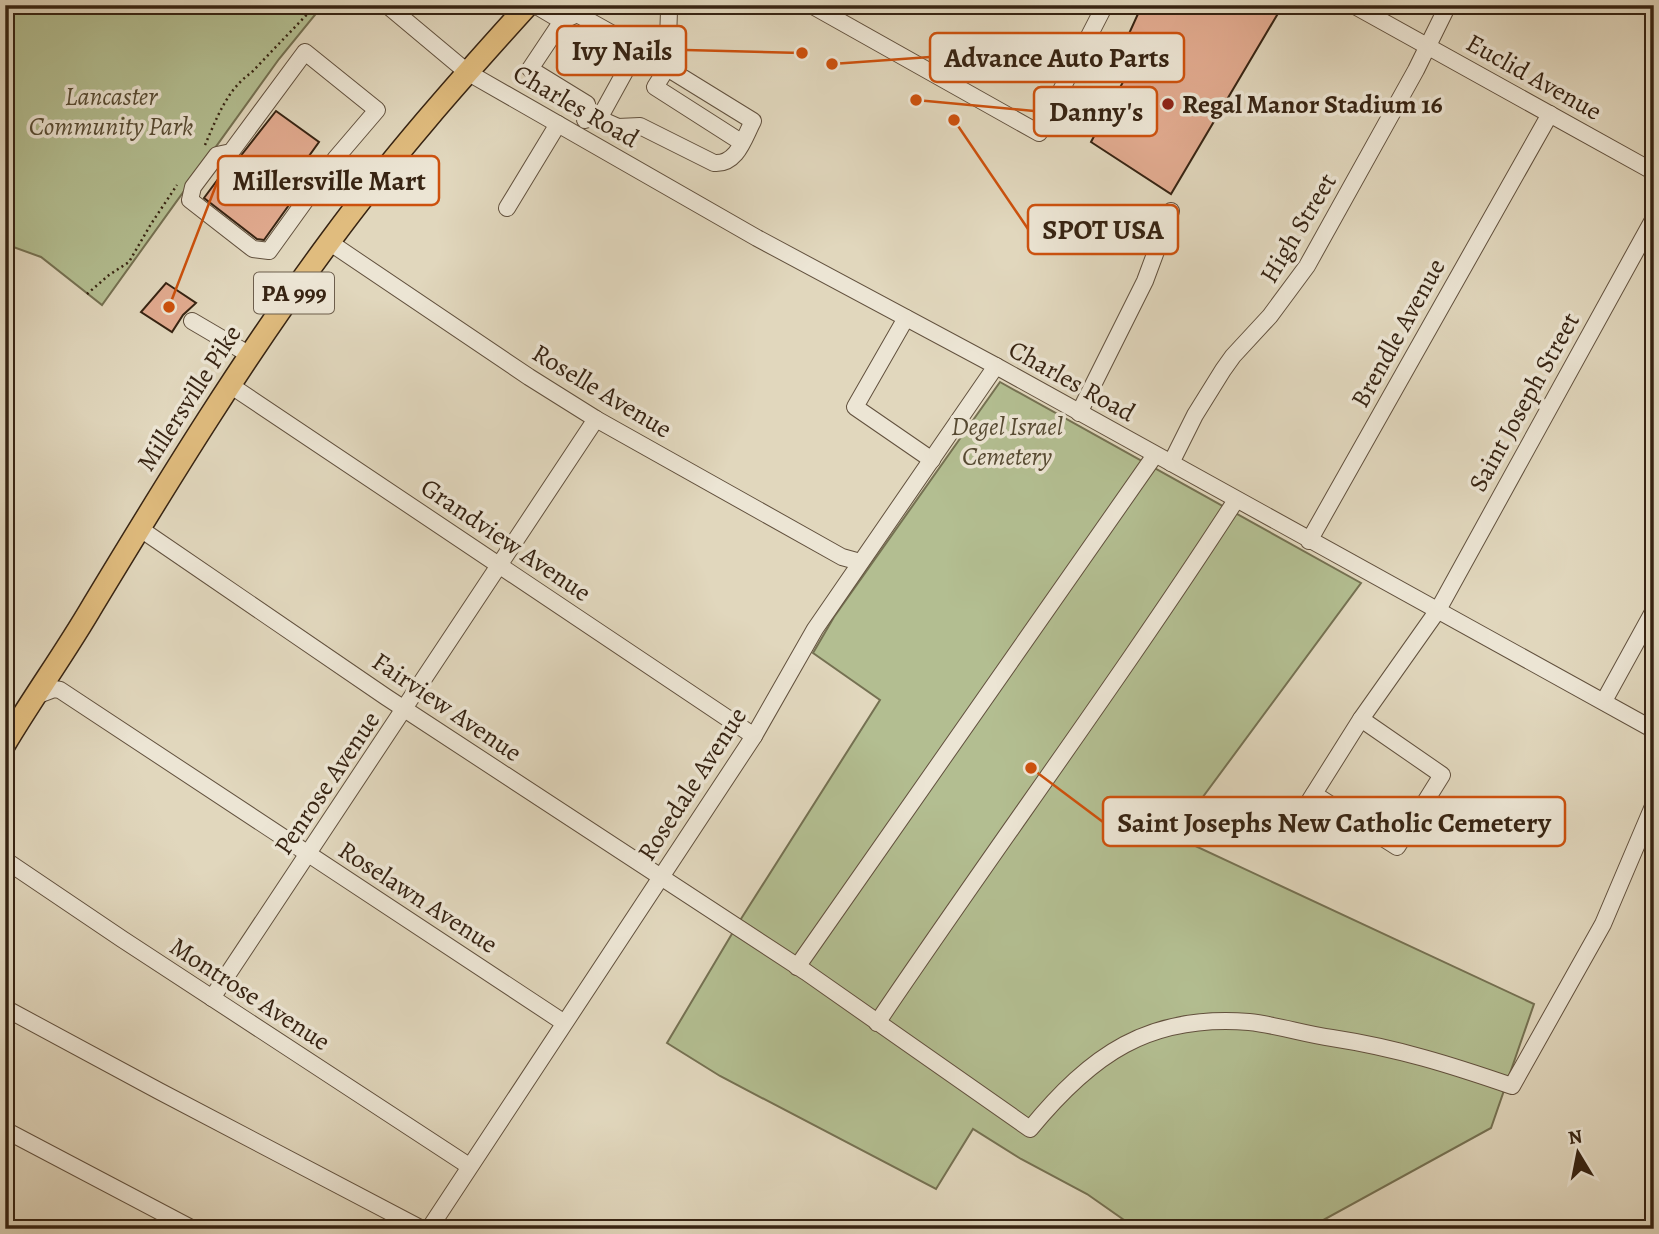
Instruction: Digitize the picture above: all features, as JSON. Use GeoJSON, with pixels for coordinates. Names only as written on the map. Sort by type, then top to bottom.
{"type":"FeatureCollection","features":[{"type":"Feature","properties":{"kind":"main road","name":"Millersville Pike"},"geometry":{"type":"LineString","coordinates":[[5,744],[21,707],[92,607],[230,385],[329,242],[467,72],[528,5]]}},
{"type":"Feature","properties":{"kind":"street","name":"Charles Road"},"geometry":{"type":"LineString","coordinates":[[387,5],[467,72],[757,238],[996,366],[1654,730]]}},
{"type":"Feature","properties":{"kind":"street"},"geometry":{"type":"LineString","coordinates":[[536,5],[562,21]]}},
{"type":"Feature","properties":{"kind":"street"},"geometry":{"type":"LineString","coordinates":[[811,5],[1039,132],[1097,8]]}},
{"type":"Feature","properties":{"kind":"street","name":"Euclid Avenue"},"geometry":{"type":"LineString","coordinates":[[1353,5],[1654,172]]}},
{"type":"Feature","properties":{"kind":"street","name":"High Street"},"geometry":{"type":"LineString","coordinates":[[1171,463],[1195,415],[1223,370],[1270,316],[1307,266],[1448,5]]}},
{"type":"Feature","properties":{"kind":"street"},"geometry":{"type":"LineString","coordinates":[[667,7],[667,68],[655,87],[741,142]]}},
{"type":"Feature","properties":{"kind":"street"},"geometry":{"type":"LineString","coordinates":[[577,134],[594,116],[638,48],[577,14],[562,21],[530,68],[578,96],[594,116],[618,127],[640,126],[714,163],[722,164],[732,160],[753,121],[667,68]]}},
{"type":"Feature","properties":{"kind":"street"},"geometry":{"type":"LineString","coordinates":[[304,52],[377,110],[336,158],[269,251],[253,249],[190,200],[193,187],[217,155],[231,152],[304,52]]}},
{"type":"Feature","properties":{"kind":"street","name":"Brendle Avenue"},"geometry":{"type":"LineString","coordinates":[[1309,541],[1550,114]]}},
{"type":"Feature","properties":{"kind":"street"},"geometry":{"type":"LineString","coordinates":[[507,208],[558,124]]}},
{"type":"Feature","properties":{"kind":"street"},"geometry":{"type":"LineString","coordinates":[[336,158],[373,185]]}},
{"type":"Feature","properties":{"kind":"street"},"geometry":{"type":"LineString","coordinates":[[1079,413],[1145,281],[1171,211]]}},
{"type":"Feature","properties":{"kind":"street","name":"Saint Joseph Street"},"geometry":{"type":"LineString","coordinates":[[1288,835],[1361,719],[1438,610],[1654,218]]}},
{"type":"Feature","properties":{"kind":"street","name":"Roselle Avenue"},"geometry":{"type":"LineString","coordinates":[[329,242],[596,419],[842,557],[860,562]]}},
{"type":"Feature","properties":{"kind":"street"},"geometry":{"type":"LineString","coordinates":[[906,318],[855,407],[932,460]]}},
{"type":"Feature","properties":{"kind":"street"},"geometry":{"type":"LineString","coordinates":[[192,321],[250,355]]}},
{"type":"Feature","properties":{"kind":"street","name":"Rosedale Avenue"},"geometry":{"type":"LineString","coordinates":[[429,1229],[754,736],[815,629],[996,366]]}},
{"type":"Feature","properties":{"kind":"street","name":"Grandview Avenue"},"geometry":{"type":"LineString","coordinates":[[230,385],[754,736]]}},
{"type":"Feature","properties":{"kind":"street","name":"Penrose Avenue"},"geometry":{"type":"LineString","coordinates":[[212,998],[596,419]]}},
{"type":"Feature","properties":{"kind":"street"},"geometry":{"type":"LineString","coordinates":[[797,967],[1155,455]]}},
{"type":"Feature","properties":{"kind":"street"},"geometry":{"type":"LineString","coordinates":[[877,1023],[980,871],[1174,596],[1236,500]]}},
{"type":"Feature","properties":{"kind":"street","name":"Fairview Avenue"},"geometry":{"type":"LineString","coordinates":[[139,528],[405,709],[797,967],[1030,1129],[1070,1085],[1103,1056],[1141,1038],[1186,1023],[1247,1022],[1356,1041],[1436,1060],[1512,1086],[1612,904],[1654,804]]}},
{"type":"Feature","properties":{"kind":"street"},"geometry":{"type":"LineString","coordinates":[[1604,701],[1654,610]]}},
{"type":"Feature","properties":{"kind":"street","name":"Roselawn Avenue"},"geometry":{"type":"LineString","coordinates":[[21,707],[54,689],[60,690],[563,1022]]}},
{"type":"Feature","properties":{"kind":"street"},"geometry":{"type":"LineString","coordinates":[[1314,794],[1397,848],[1441,775],[1361,719]]}},
{"type":"Feature","properties":{"kind":"street","name":"Montrose Avenue"},"geometry":{"type":"LineString","coordinates":[[5,860],[469,1166]]}},
{"type":"Feature","properties":{"kind":"street"},"geometry":{"type":"LineString","coordinates":[[5,1008],[422,1229]]}},
{"type":"Feature","properties":{"kind":"street"},"geometry":{"type":"LineString","coordinates":[[5,1130],[193,1229]]}},
{"type":"Feature","properties":{"kind":"green space","name":"Lancaster Community Park"},"geometry":{"type":"Polygon","coordinates":[[[5,5],[323,5],[279,59],[102,305],[41,257],[5,244],[5,5]]]}},
{"type":"Feature","properties":{"kind":"green space","name":"Degel Israel Cemetery"},"geometry":{"type":"Polygon","coordinates":[[[1000,382],[1361,583],[1174,836],[1534,1004],[1491,1128],[1307,1229],[1137,1229],[1087,1194],[1021,1159],[973,1129],[936,1189],[720,1076],[667,1043],[739,922],[880,700],[813,653],[834,617],[1000,382]]]}},
{"type":"Feature","properties":{"kind":"building","name":"Regal Manor Stadium 16"},"geometry":{"type":"Polygon","coordinates":[[[1142,5],[1283,5],[1171,194],[1091,142],[1131,67],[1117,60],[1142,5]]]}},
{"type":"Feature","properties":{"kind":"building"},"geometry":{"type":"Polygon","coordinates":[[[276,111],[319,142],[304,163],[314,170],[264,240],[257,239],[204,198],[230,163],[239,158],[276,111]]]}},
{"type":"Feature","properties":{"kind":"building"},"geometry":{"type":"Polygon","coordinates":[[[166,283],[196,303],[183,315],[172,332],[141,312],[166,283]]]}},
{"type":"Feature","properties":{"kind":"place","name":"Ivy Nails"},"geometry":{"type":"Point","coordinates":[802,53]}},
{"type":"Feature","properties":{"kind":"place","name":"Advance Auto Parts"},"geometry":{"type":"Point","coordinates":[832,64]}},
{"type":"Feature","properties":{"kind":"place","name":"Danny's"},"geometry":{"type":"Point","coordinates":[916,100]}},
{"type":"Feature","properties":{"kind":"place","name":"Regal Manor Stadium 16"},"geometry":{"type":"Point","coordinates":[1168,104]}},
{"type":"Feature","properties":{"kind":"place","name":"SPOT USA"},"geometry":{"type":"Point","coordinates":[954,120]}},
{"type":"Feature","properties":{"kind":"place","name":"Millersville Mart"},"geometry":{"type":"Point","coordinates":[169,307]}},
{"type":"Feature","properties":{"kind":"place","name":"Saint Josephs New Catholic Cemetery"},"geometry":{"type":"Point","coordinates":[1031,768]}}]}
